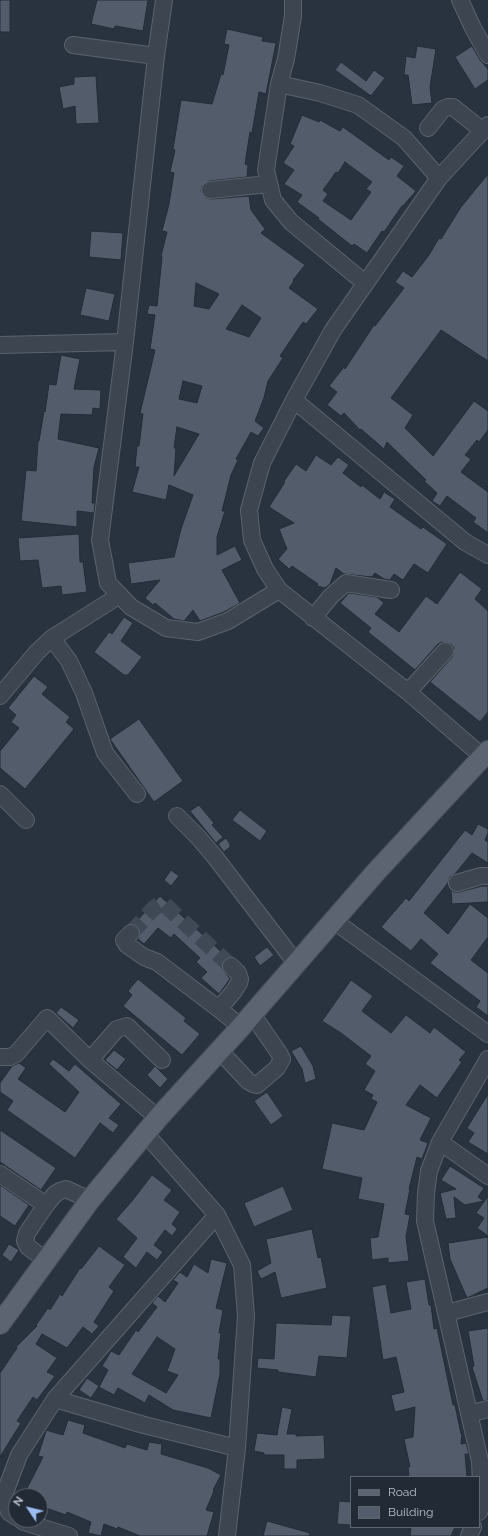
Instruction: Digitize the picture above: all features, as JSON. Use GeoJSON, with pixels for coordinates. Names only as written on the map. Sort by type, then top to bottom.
{"type":"FeatureCollection","features":[{"type":"Feature","properties":{"kind":"main road"},"geometry":{"type":"LineString","coordinates":[[0,1324],[90,1200],[145,1133],[246,1021],[334,920],[486,754]]}},
{"type":"Feature","properties":{"kind":"street"},"geometry":{"type":"LineString","coordinates":[[164,0],[156,56],[125,342],[100,540],[108,583],[131,606],[166,628],[198,632],[228,621],[279,590]]}},
{"type":"Feature","properties":{"kind":"street"},"geometry":{"type":"LineString","coordinates":[[293,0],[293,16],[286,59],[279,84],[266,170],[273,200],[290,222],[365,283]]}},
{"type":"Feature","properties":{"kind":"street"},"geometry":{"type":"LineString","coordinates":[[460,0],[488,55]]}},
{"type":"Feature","properties":{"kind":"street"},"geometry":{"type":"LineString","coordinates":[[73,46],[156,56]]}},
{"type":"Feature","properties":{"kind":"street"},"geometry":{"type":"LineString","coordinates":[[279,84],[320,93],[358,106],[404,138],[439,178]]}},
{"type":"Feature","properties":{"kind":"street"},"geometry":{"type":"LineString","coordinates":[[428,128],[444,109],[448,107],[453,108],[485,128],[439,178],[333,330],[294,400],[262,463],[249,510],[252,540],[264,569],[279,590],[486,754]]}},
{"type":"Feature","properties":{"kind":"street"},"geometry":{"type":"LineString","coordinates":[[210,190],[269,184]]}},
{"type":"Feature","properties":{"kind":"street"},"geometry":{"type":"LineString","coordinates":[[0,345],[125,342]]}},
{"type":"Feature","properties":{"kind":"street"},"geometry":{"type":"LineString","coordinates":[[294,400],[466,542],[488,555]]}},
{"type":"Feature","properties":{"kind":"street"},"geometry":{"type":"LineString","coordinates":[[313,618],[332,596],[346,583],[391,590]]}},
{"type":"Feature","properties":{"kind":"street"},"geometry":{"type":"LineString","coordinates":[[0,696],[37,652],[52,638],[120,595]]}},
{"type":"Feature","properties":{"kind":"street"},"geometry":{"type":"LineString","coordinates":[[52,638],[69,661],[84,693],[104,753],[137,794]]}},
{"type":"Feature","properties":{"kind":"street"},"geometry":{"type":"LineString","coordinates":[[408,692],[445,651]]}},
{"type":"Feature","properties":{"kind":"street"},"geometry":{"type":"LineString","coordinates":[[0,794],[26,820]]}},
{"type":"Feature","properties":{"kind":"street"},"geometry":{"type":"LineString","coordinates":[[178,816],[198,836],[215,857],[296,963]]}},
{"type":"Feature","properties":{"kind":"street"},"geometry":{"type":"LineString","coordinates":[[457,883],[481,876],[488,876]]}},
{"type":"Feature","properties":{"kind":"street"},"geometry":{"type":"LineString","coordinates":[[334,920],[488,1034]]}},
{"type":"Feature","properties":{"kind":"street"},"geometry":{"type":"LineString","coordinates":[[131,933],[124,940],[127,945],[144,957],[157,962],[219,1008],[246,1021],[279,1052],[282,1059],[277,1068],[257,1085],[248,1081],[219,1050]]}},
{"type":"Feature","properties":{"kind":"street"},"geometry":{"type":"LineString","coordinates":[[219,1008],[234,991],[239,982],[240,976],[231,966]]}},
{"type":"Feature","properties":{"kind":"street"},"geometry":{"type":"LineString","coordinates":[[0,1057],[10,1057],[16,1054],[47,1018],[90,1060],[158,1118]]}},
{"type":"Feature","properties":{"kind":"street"},"geometry":{"type":"LineString","coordinates":[[90,1060],[117,1029],[127,1026],[162,1060]]}},
{"type":"Feature","properties":{"kind":"street"},"geometry":{"type":"LineString","coordinates":[[483,1507],[480,1461],[425,1221],[429,1171],[440,1142],[488,1059]]}},
{"type":"Feature","properties":{"kind":"street"},"geometry":{"type":"LineString","coordinates":[[145,1133],[217,1215],[242,1265],[246,1316],[237,1448],[227,1536]]}},
{"type":"Feature","properties":{"kind":"street"},"geometry":{"type":"LineString","coordinates":[[440,1142],[488,1176]]}},
{"type":"Feature","properties":{"kind":"street"},"geometry":{"type":"LineString","coordinates":[[0,1174],[46,1205]]}},
{"type":"Feature","properties":{"kind":"street"},"geometry":{"type":"LineString","coordinates":[[46,1260],[28,1247],[25,1241],[27,1233],[46,1205],[55,1194],[66,1189],[90,1200]]}},
{"type":"Feature","properties":{"kind":"street"},"geometry":{"type":"LineString","coordinates":[[8,1509],[4,1495],[19,1456],[55,1399],[217,1215]]}},
{"type":"Feature","properties":{"kind":"street"},"geometry":{"type":"LineString","coordinates":[[447,1313],[488,1302]]}},
{"type":"Feature","properties":{"kind":"street"},"geometry":{"type":"LineString","coordinates":[[55,1399],[144,1425],[237,1448]]}},
{"type":"Feature","properties":{"kind":"street"},"geometry":{"type":"LineString","coordinates":[[469,1414],[488,1409]]}},
{"type":"Feature","properties":{"kind":"street"},"geometry":{"type":"LineString","coordinates":[[43,1528],[69,1536]]}},
{"type":"Feature","properties":{"kind":"building"},"geometry":{"type":"Polygon","coordinates":[[[0,0],[10,0],[10,32],[0,32],[0,0]]]}},
{"type":"Feature","properties":{"kind":"building"},"geometry":{"type":"Polygon","coordinates":[[[97,0],[148,0],[143,31],[115,26],[114,29],[91,24],[97,0]]]}},
{"type":"Feature","properties":{"kind":"building"},"geometry":{"type":"Polygon","coordinates":[[[227,29],[263,37],[262,41],[276,43],[266,94],[259,92],[252,133],[250,132],[245,164],[248,165],[247,177],[209,181],[202,186],[201,191],[206,198],[211,199],[249,196],[251,210],[265,229],[261,233],[305,265],[293,280],[294,281],[289,288],[318,309],[306,324],[303,322],[280,356],[283,358],[268,381],[264,398],[255,421],[264,428],[258,436],[251,432],[236,459],[238,460],[231,475],[222,511],[225,511],[217,537],[217,555],[235,546],[242,560],[222,570],[240,603],[224,612],[200,621],[193,610],[184,621],[174,619],[155,603],[153,605],[145,598],[160,580],[131,584],[128,563],[174,557],[181,529],[193,495],[169,485],[166,500],[132,492],[139,467],[135,467],[143,414],[140,413],[155,350],[150,349],[155,315],[147,314],[149,305],[157,306],[161,256],[167,232],[162,231],[169,204],[174,173],[170,172],[175,150],[173,149],[181,100],[212,104],[221,74],[223,75],[229,45],[224,44],[227,29]],[[196,283],[194,306],[209,309],[219,294],[196,283]],[[242,305],[226,329],[249,337],[261,318],[242,305]],[[183,381],[179,399],[197,403],[202,386],[183,381]],[[177,427],[174,448],[176,448],[174,476],[199,434],[177,427]]]}},
{"type":"Feature","properties":{"kind":"building"},"geometry":{"type":"Polygon","coordinates":[[[417,46],[436,49],[430,87],[432,103],[412,105],[408,75],[404,75],[406,56],[415,58],[417,46]]]}},
{"type":"Feature","properties":{"kind":"building"},"geometry":{"type":"Polygon","coordinates":[[[472,46],[480,60],[488,69],[488,80],[475,89],[455,57],[472,46]]]}},
{"type":"Feature","properties":{"kind":"building"},"geometry":{"type":"Polygon","coordinates":[[[341,62],[366,81],[374,70],[385,78],[371,96],[335,70],[341,62]]]}},
{"type":"Feature","properties":{"kind":"building"},"geometry":{"type":"Polygon","coordinates":[[[96,76],[99,123],[76,124],[75,106],[63,109],[59,87],[74,84],[74,77],[96,76]]]}},
{"type":"Feature","properties":{"kind":"building"},"geometry":{"type":"Polygon","coordinates":[[[302,115],[319,122],[320,120],[340,131],[343,127],[389,160],[391,157],[404,166],[397,176],[416,191],[402,206],[384,232],[382,231],[367,253],[354,244],[352,246],[318,219],[319,218],[297,202],[302,195],[284,184],[294,170],[283,163],[294,146],[290,144],[302,115]],[[345,162],[338,173],[336,172],[323,190],[328,194],[323,201],[351,220],[371,192],[366,189],[372,182],[345,162]]]}},
{"type":"Feature","properties":{"kind":"building"},"geometry":{"type":"Polygon","coordinates":[[[488,174],[488,361],[441,330],[391,398],[413,415],[405,428],[433,456],[474,401],[488,411],[488,430],[479,442],[477,440],[465,455],[471,459],[461,472],[488,492],[488,533],[473,522],[476,518],[447,496],[440,506],[432,501],[437,493],[424,481],[426,480],[387,442],[384,449],[361,429],[360,430],[344,413],[341,416],[327,405],[337,392],[329,386],[344,367],[345,369],[374,325],[375,326],[404,288],[395,282],[403,271],[412,277],[429,255],[439,238],[441,239],[461,207],[488,174]]]}},
{"type":"Feature","properties":{"kind":"building"},"geometry":{"type":"Polygon","coordinates":[[[91,231],[123,233],[121,260],[89,257],[91,231]]]}},
{"type":"Feature","properties":{"kind":"building"},"geometry":{"type":"Polygon","coordinates":[[[86,288],[115,294],[109,321],[80,315],[86,288]]]}},
{"type":"Feature","properties":{"kind":"building"},"geometry":{"type":"Polygon","coordinates":[[[61,355],[80,359],[74,389],[101,390],[100,409],[93,408],[92,415],[61,414],[58,439],[99,448],[94,467],[92,503],[95,503],[94,513],[77,511],[77,527],[21,521],[26,470],[36,471],[38,441],[44,411],[45,412],[49,384],[56,385],[61,355]]]}},
{"type":"Feature","properties":{"kind":"building"},"geometry":{"type":"Polygon","coordinates":[[[316,455],[331,465],[338,457],[349,465],[343,473],[380,499],[384,492],[395,499],[390,507],[421,529],[423,527],[447,544],[428,573],[414,564],[403,580],[394,574],[390,580],[384,579],[375,573],[372,577],[344,574],[336,568],[330,584],[325,588],[317,586],[318,584],[292,566],[289,569],[278,559],[287,549],[279,529],[294,523],[269,507],[296,464],[306,471],[316,455]]]}},
{"type":"Feature","properties":{"kind":"building"},"geometry":{"type":"Polygon","coordinates":[[[79,534],[80,562],[83,562],[87,592],[62,595],[61,586],[42,588],[38,560],[20,561],[18,538],[79,534]]]}},
{"type":"Feature","properties":{"kind":"building"},"geometry":{"type":"Polygon","coordinates":[[[460,572],[482,589],[475,599],[488,611],[488,712],[480,722],[430,682],[452,657],[454,648],[451,644],[442,642],[438,644],[415,670],[368,632],[371,628],[340,603],[349,593],[377,597],[384,603],[375,614],[399,632],[426,596],[437,604],[460,572]]]}},
{"type":"Feature","properties":{"kind":"building"},"geometry":{"type":"Polygon","coordinates":[[[124,617],[133,623],[121,641],[142,657],[128,675],[124,675],[94,652],[109,632],[112,634],[124,617]]]}},
{"type":"Feature","properties":{"kind":"building"},"geometry":{"type":"Polygon","coordinates":[[[34,676],[48,687],[42,694],[70,717],[66,722],[74,729],[25,789],[0,768],[0,751],[19,728],[11,722],[16,715],[8,708],[34,676]]]}},
{"type":"Feature","properties":{"kind":"building"},"geometry":{"type":"Polygon","coordinates":[[[139,719],[183,781],[154,802],[110,739],[139,719]]]}},
{"type":"Feature","properties":{"kind":"building"},"geometry":{"type":"Polygon","coordinates":[[[199,805],[214,823],[212,825],[223,837],[216,843],[190,811],[199,805]]]}},
{"type":"Feature","properties":{"kind":"building"},"geometry":{"type":"Polygon","coordinates":[[[240,810],[267,831],[260,841],[232,820],[240,810]]]}},
{"type":"Feature","properties":{"kind":"building"},"geometry":{"type":"Polygon","coordinates":[[[478,824],[488,829],[485,840],[488,842],[488,863],[472,853],[455,874],[450,877],[448,883],[424,913],[448,934],[470,904],[488,918],[488,937],[471,960],[488,973],[488,1016],[476,1007],[480,1001],[430,963],[438,954],[421,939],[411,951],[381,927],[406,898],[409,901],[465,830],[472,835],[478,824]]]}},
{"type":"Feature","properties":{"kind":"building"},"geometry":{"type":"Polygon","coordinates":[[[226,838],[230,844],[230,847],[224,852],[218,844],[226,838]]]}},
{"type":"Feature","properties":{"kind":"building"},"geometry":{"type":"Polygon","coordinates":[[[171,870],[179,876],[171,886],[164,880],[171,870]]]}},
{"type":"Feature","properties":{"kind":"building"},"geometry":{"type":"Polygon","coordinates":[[[482,886],[488,886],[488,902],[452,904],[451,890],[454,892],[459,892],[482,886]]]}},
{"type":"Feature","properties":{"kind":"building"},"geometry":{"type":"Polygon","coordinates":[[[160,896],[227,957],[222,963],[222,968],[230,979],[219,994],[201,978],[207,972],[196,962],[200,958],[174,934],[171,938],[158,928],[144,944],[138,939],[140,931],[134,924],[160,896]]]}},
{"type":"Feature","properties":{"kind":"building"},"geometry":{"type":"Polygon","coordinates":[[[267,947],[274,955],[260,966],[254,957],[267,947]]]}},
{"type":"Feature","properties":{"kind":"building"},"geometry":{"type":"Polygon","coordinates":[[[138,979],[186,1018],[184,1021],[200,1034],[182,1055],[123,1006],[132,995],[128,991],[138,979]]]}},
{"type":"Feature","properties":{"kind":"building"},"geometry":{"type":"Polygon","coordinates":[[[351,980],[373,996],[362,1011],[391,1033],[406,1015],[430,1033],[434,1027],[466,1052],[459,1060],[462,1062],[437,1098],[420,1085],[406,1105],[431,1118],[420,1140],[428,1143],[422,1159],[417,1157],[409,1189],[405,1214],[410,1215],[406,1237],[409,1261],[388,1263],[388,1258],[372,1260],[370,1238],[378,1237],[384,1204],[358,1199],[362,1178],[322,1169],[332,1123],[364,1130],[377,1102],[371,1099],[373,1095],[364,1090],[375,1071],[365,1064],[371,1056],[341,1033],[322,1021],[351,980]]]}},
{"type":"Feature","properties":{"kind":"building"},"geometry":{"type":"Polygon","coordinates":[[[61,1007],[79,1020],[73,1028],[56,1013],[61,1007]]]}},
{"type":"Feature","properties":{"kind":"building"},"geometry":{"type":"Polygon","coordinates":[[[301,1046],[313,1066],[316,1079],[305,1083],[302,1069],[291,1051],[301,1046]]]}},
{"type":"Feature","properties":{"kind":"building"},"geometry":{"type":"Polygon","coordinates":[[[114,1050],[126,1059],[117,1070],[105,1060],[114,1050]]]}},
{"type":"Feature","properties":{"kind":"building"},"geometry":{"type":"Polygon","coordinates":[[[53,1059],[69,1071],[75,1064],[121,1104],[109,1118],[119,1125],[113,1133],[100,1123],[75,1158],[7,1110],[13,1101],[0,1092],[0,1083],[12,1066],[19,1063],[26,1068],[18,1079],[65,1112],[79,1092],[49,1064],[53,1059]]]}},
{"type":"Feature","properties":{"kind":"building"},"geometry":{"type":"Polygon","coordinates":[[[155,1066],[168,1079],[160,1088],[147,1075],[155,1066]]]}},
{"type":"Feature","properties":{"kind":"building"},"geometry":{"type":"Polygon","coordinates":[[[267,1092],[283,1116],[271,1125],[254,1101],[267,1092]]]}},
{"type":"Feature","properties":{"kind":"building"},"geometry":{"type":"Polygon","coordinates":[[[488,1094],[488,1154],[468,1142],[474,1133],[467,1128],[488,1094]]]}},
{"type":"Feature","properties":{"kind":"building"},"geometry":{"type":"Polygon","coordinates":[[[0,1130],[56,1168],[41,1190],[0,1162],[0,1130]]]}},
{"type":"Feature","properties":{"kind":"building"},"geometry":{"type":"Polygon","coordinates":[[[450,1166],[484,1188],[478,1197],[484,1201],[465,1205],[454,1197],[456,1218],[446,1219],[440,1193],[456,1189],[441,1180],[450,1166]]]}},
{"type":"Feature","properties":{"kind":"building"},"geometry":{"type":"Polygon","coordinates":[[[152,1175],[172,1190],[164,1200],[180,1212],[172,1224],[177,1229],[172,1236],[165,1230],[154,1245],[163,1252],[157,1260],[147,1252],[136,1268],[123,1257],[137,1238],[116,1219],[152,1175]]]}},
{"type":"Feature","properties":{"kind":"building"},"geometry":{"type":"Polygon","coordinates":[[[0,1185],[29,1205],[15,1226],[0,1216],[0,1185]]]}},
{"type":"Feature","properties":{"kind":"building"},"geometry":{"type":"Polygon","coordinates":[[[283,1186],[293,1210],[254,1227],[244,1203],[283,1186]]]}},
{"type":"Feature","properties":{"kind":"building"},"geometry":{"type":"Polygon","coordinates":[[[488,1196],[488,1236],[477,1228],[484,1218],[476,1213],[488,1196]]]}},
{"type":"Feature","properties":{"kind":"building"},"geometry":{"type":"Polygon","coordinates":[[[312,1229],[318,1258],[321,1257],[327,1288],[281,1298],[275,1272],[261,1279],[257,1271],[271,1263],[266,1239],[312,1229]]]}},
{"type":"Feature","properties":{"kind":"building"},"geometry":{"type":"Polygon","coordinates":[[[488,1237],[488,1288],[467,1298],[450,1259],[448,1243],[488,1237]]]}},
{"type":"Feature","properties":{"kind":"building"},"geometry":{"type":"Polygon","coordinates":[[[9,1244],[19,1250],[11,1262],[2,1255],[9,1244]]]}},
{"type":"Feature","properties":{"kind":"building"},"geometry":{"type":"Polygon","coordinates":[[[99,1246],[125,1265],[109,1287],[114,1291],[94,1322],[99,1326],[92,1334],[83,1327],[67,1348],[42,1334],[36,1344],[57,1358],[47,1372],[55,1376],[37,1400],[33,1397],[17,1421],[21,1423],[0,1457],[0,1373],[17,1348],[16,1347],[37,1326],[36,1325],[48,1308],[50,1310],[60,1294],[62,1296],[80,1268],[81,1269],[99,1246]]]}},
{"type":"Feature","properties":{"kind":"building"},"geometry":{"type":"Polygon","coordinates":[[[211,1259],[227,1263],[216,1308],[223,1310],[219,1333],[221,1333],[218,1359],[220,1359],[220,1374],[211,1418],[173,1410],[149,1395],[145,1403],[118,1388],[114,1395],[99,1387],[108,1370],[102,1366],[111,1351],[119,1355],[136,1330],[138,1332],[157,1307],[152,1303],[158,1296],[165,1302],[178,1283],[173,1280],[180,1272],[187,1277],[194,1264],[208,1273],[211,1259]],[[157,1337],[132,1374],[166,1393],[178,1375],[167,1371],[175,1349],[157,1337]]]}},
{"type":"Feature","properties":{"kind":"building"},"geometry":{"type":"Polygon","coordinates":[[[425,1279],[429,1305],[431,1305],[434,1329],[437,1328],[453,1405],[455,1405],[462,1434],[461,1444],[466,1443],[469,1454],[465,1454],[467,1476],[409,1476],[408,1467],[410,1467],[404,1439],[413,1437],[415,1407],[395,1412],[391,1395],[404,1392],[396,1357],[383,1360],[372,1287],[386,1284],[391,1313],[411,1309],[406,1282],[425,1279]]]}},
{"type":"Feature","properties":{"kind":"building"},"geometry":{"type":"Polygon","coordinates":[[[332,1315],[351,1316],[347,1358],[319,1356],[316,1377],[257,1368],[258,1358],[274,1359],[276,1323],[331,1325],[332,1315]]]}},
{"type":"Feature","properties":{"kind":"building"},"geometry":{"type":"Polygon","coordinates":[[[488,1328],[488,1400],[483,1401],[472,1367],[474,1366],[468,1331],[488,1328]]]}},
{"type":"Feature","properties":{"kind":"building"},"geometry":{"type":"Polygon","coordinates":[[[87,1378],[99,1386],[91,1398],[79,1390],[87,1378]]]}},
{"type":"Feature","properties":{"kind":"building"},"geometry":{"type":"Polygon","coordinates":[[[282,1407],[292,1409],[287,1434],[296,1434],[296,1436],[324,1435],[325,1459],[297,1460],[297,1469],[284,1469],[284,1455],[264,1455],[264,1453],[254,1451],[257,1433],[277,1435],[282,1407]]]}},
{"type":"Feature","properties":{"kind":"building"},"geometry":{"type":"Polygon","coordinates":[[[68,1420],[85,1425],[83,1433],[125,1448],[127,1444],[147,1450],[149,1442],[162,1444],[161,1454],[208,1468],[221,1475],[213,1490],[214,1491],[206,1510],[214,1512],[207,1536],[140,1536],[118,1527],[117,1529],[104,1524],[101,1536],[88,1533],[91,1522],[67,1512],[66,1515],[48,1509],[48,1488],[27,1488],[43,1457],[38,1456],[46,1430],[63,1435],[68,1420]]]}},
{"type":"Feature","properties":{"kind":"building"},"geometry":{"type":"Polygon","coordinates":[[[339,1501],[350,1502],[350,1525],[337,1524],[339,1501]]]}},
{"type":"Feature","properties":{"kind":"building"},"geometry":{"type":"Polygon","coordinates":[[[267,1521],[310,1533],[309,1536],[263,1536],[267,1521]]]}},
{"type":"Feature","properties":{"kind":"building"},"geometry":{"type":"Polygon","coordinates":[[[411,1528],[455,1528],[451,1536],[410,1536],[411,1528]]]}},
{"type":"Feature","properties":{"kind":"tunnel"},"geometry":{"type":"LineString","coordinates":[[131,933],[154,908],[162,902],[231,966]]}}]}
